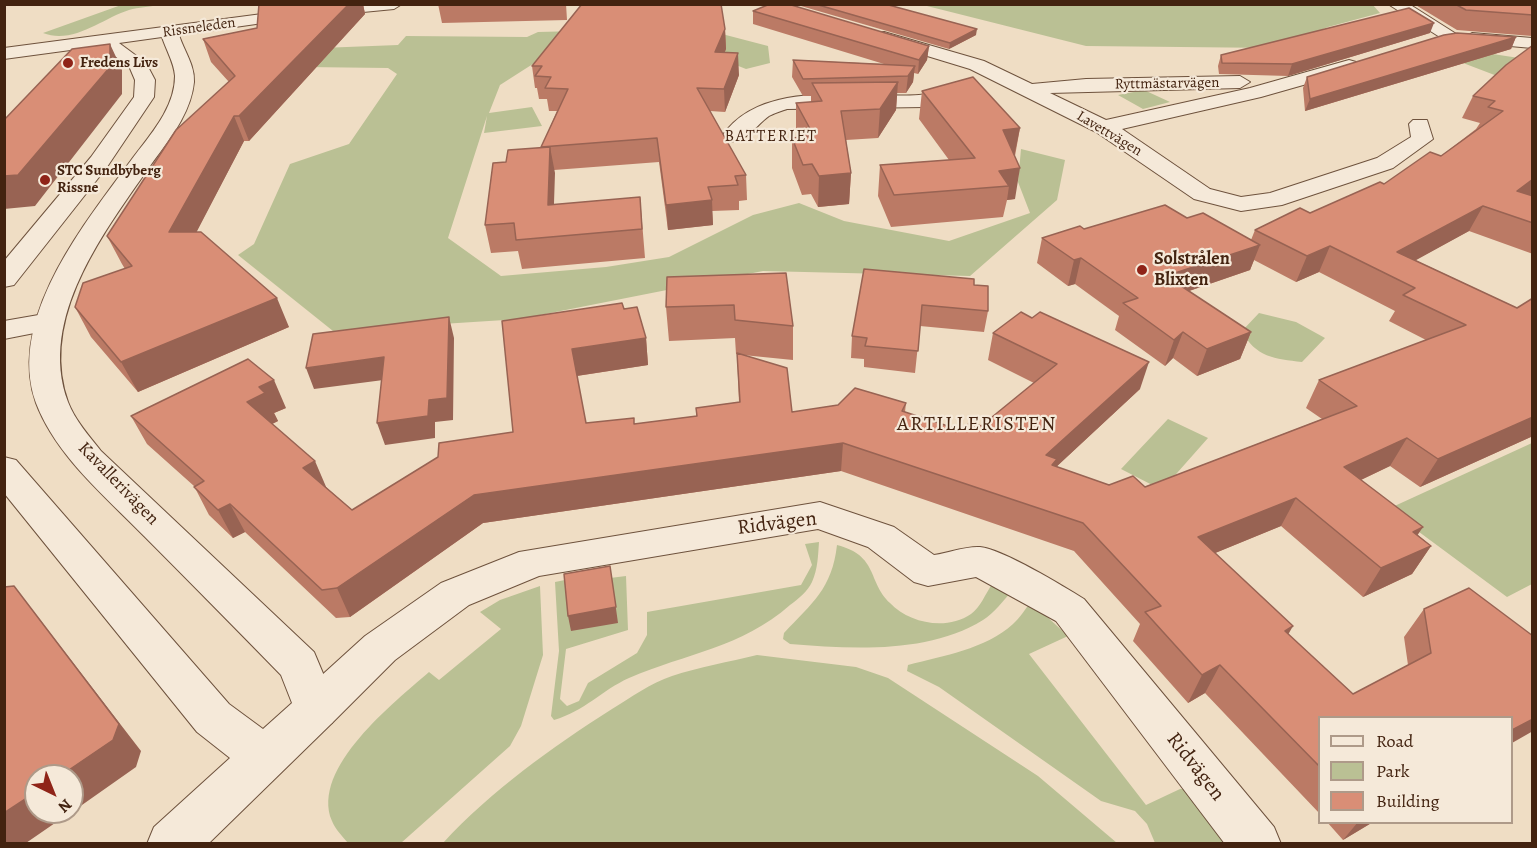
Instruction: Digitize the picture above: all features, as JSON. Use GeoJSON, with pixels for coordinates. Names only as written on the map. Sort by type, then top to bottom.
{"type":"FeatureCollection","features":[{"type":"Feature","properties":{"kind":"street","name":"Rissneleden"},"geometry":{"type":"LineString","coordinates":[[4,54],[291,14],[394,4]]}},
{"type":"Feature","properties":{"kind":"street"},"geometry":{"type":"LineString","coordinates":[[1396,4],[1452,37]]}},
{"type":"Feature","properties":{"kind":"street","name":"Lavettvägen"},"geometry":{"type":"LineString","coordinates":[[861,31],[960,59],[996,74],[1104,127],[1202,194],[1241,204],[1273,200],[1385,164],[1422,139],[1420,124]]}},
{"type":"Feature","properties":{"kind":"street","name":"Kavallerivägen"},"geometry":{"type":"LineString","coordinates":[[169,32],[171,44],[184,68],[184,82],[178,109],[86,241],[60,293],[50,322],[45,354],[46,376],[51,400],[69,433],[89,459],[298,665],[316,709]]}},
{"type":"Feature","properties":{"kind":"street"},"geometry":{"type":"LineString","coordinates":[[1426,42],[1452,37],[1533,43]]}},
{"type":"Feature","properties":{"kind":"street"},"geometry":{"type":"LineString","coordinates":[[4,279],[99,162],[144,97],[145,80],[137,63],[104,41]]}},
{"type":"Feature","properties":{"kind":"street","name":"Ryttmästarvägen"},"geometry":{"type":"LineString","coordinates":[[1104,127],[1305,80],[1371,59]]}},
{"type":"Feature","properties":{"kind":"street"},"geometry":{"type":"LineString","coordinates":[[733,136],[763,111],[784,104],[924,101],[996,74]]}},
{"type":"Feature","properties":{"kind":"street","name":"Ryttmästarvägen"},"geometry":{"type":"LineString","coordinates":[[1030,91],[1046,87],[1086,85],[1305,80]]}},
{"type":"Feature","properties":{"kind":"street"},"geometry":{"type":"LineString","coordinates":[[4,330],[50,322]]}},
{"type":"Feature","properties":{"kind":"street"},"geometry":{"type":"LineString","coordinates":[[4,469],[213,718],[265,758]]}},
{"type":"Feature","properties":{"kind":"street","name":"Ridvägen"},"geometry":{"type":"LineString","coordinates":[[316,709],[380,648],[455,594],[533,562],[820,515],[881,537],[928,571],[980,562],[1028,585],[1070,610],[1256,843]]}},
{"type":"Feature","properties":{"kind":"street"},"geometry":{"type":"LineString","coordinates":[[172,843],[316,709]]}},
{"type":"Feature","properties":{"kind":"green space"},"geometry":{"type":"Polygon","coordinates":[[[124,4],[158,5],[129,10],[88,29],[65,36],[43,33],[124,4]]]}},
{"type":"Feature","properties":{"kind":"green space"},"geometry":{"type":"Polygon","coordinates":[[[1372,4],[1380,13],[1328,27],[1276,48],[1086,46],[923,5],[1372,4]]]}},
{"type":"Feature","properties":{"kind":"green space"},"geometry":{"type":"Polygon","coordinates":[[[699,28],[768,46],[770,63],[746,69],[688,46],[575,37],[500,85],[489,113],[532,107],[542,126],[484,133],[487,116],[448,238],[501,276],[606,267],[669,257],[753,215],[799,203],[844,221],[949,241],[1030,213],[1018,182],[1021,149],[1065,160],[1057,200],[970,276],[763,271],[520,319],[333,331],[238,255],[254,244],[290,164],[349,144],[397,74],[388,68],[305,67],[321,48],[398,45],[406,36],[527,37],[538,32],[699,28]]]}},
{"type":"Feature","properties":{"kind":"green space"},"geometry":{"type":"Polygon","coordinates":[[[1447,47],[1532,60],[1505,79],[1429,50],[1447,47]]]}},
{"type":"Feature","properties":{"kind":"green space"},"geometry":{"type":"Polygon","coordinates":[[[1144,90],[1170,102],[1143,109],[1118,95],[1144,90]]]}},
{"type":"Feature","properties":{"kind":"green space"},"geometry":{"type":"Polygon","coordinates":[[[1259,313],[1296,322],[1325,338],[1302,362],[1267,355],[1253,346],[1242,331],[1259,313]]]}},
{"type":"Feature","properties":{"kind":"green space"},"geometry":{"type":"Polygon","coordinates":[[[1168,419],[1208,438],[1162,490],[1121,469],[1168,419]]]}},
{"type":"Feature","properties":{"kind":"green space"},"geometry":{"type":"Polygon","coordinates":[[[1532,443],[1532,584],[1507,597],[1388,509],[1532,443]]]}},
{"type":"Feature","properties":{"kind":"green space"},"geometry":{"type":"Polygon","coordinates":[[[819,542],[817,567],[810,585],[805,592],[771,619],[733,640],[629,678],[565,716],[554,720],[551,716],[559,651],[555,582],[610,571],[610,578],[626,576],[628,630],[566,649],[560,699],[567,706],[579,701],[588,683],[637,653],[647,635],[647,612],[801,585],[812,565],[805,544],[819,542]]]}},
{"type":"Feature","properties":{"kind":"green space"},"geometry":{"type":"Polygon","coordinates":[[[837,545],[860,556],[866,562],[883,595],[890,603],[907,616],[917,620],[939,623],[961,619],[977,608],[992,584],[1012,591],[983,620],[938,639],[914,644],[864,648],[790,644],[783,639],[784,633],[819,594],[831,573],[837,545]]]}},
{"type":"Feature","properties":{"kind":"green space"},"geometry":{"type":"Polygon","coordinates":[[[540,586],[543,655],[521,726],[510,746],[401,843],[348,843],[333,824],[328,801],[333,780],[344,758],[378,718],[429,672],[439,680],[501,629],[480,612],[500,600],[540,586]]]}},
{"type":"Feature","properties":{"kind":"green space"},"geometry":{"type":"Polygon","coordinates":[[[1031,602],[1068,636],[1029,654],[1146,805],[1180,789],[1195,788],[1238,843],[1155,843],[1147,824],[1135,811],[1101,801],[939,687],[907,671],[908,665],[977,646],[990,640],[1013,624],[1031,602]]]}},
{"type":"Feature","properties":{"kind":"green space"},"geometry":{"type":"Polygon","coordinates":[[[757,655],[856,667],[888,678],[1038,776],[1117,843],[443,843],[481,805],[523,771],[641,691],[682,673],[757,655]]]}},
{"type":"Feature","properties":{"kind":"building"},"geometry":{"type":"Polygon","coordinates":[[[259,4],[349,4],[239,116],[234,116],[169,232],[201,232],[277,298],[121,362],[75,307],[83,283],[132,266],[107,236],[176,130],[235,76],[203,39],[257,28],[259,4]]]}},
{"type":"Feature","properties":{"kind":"building"},"geometry":{"type":"Polygon","coordinates":[[[582,4],[721,4],[725,29],[715,52],[738,53],[724,89],[697,88],[746,175],[735,176],[738,185],[708,187],[712,200],[666,205],[657,138],[541,147],[568,89],[545,88],[551,77],[535,76],[542,66],[532,66],[582,4]]]}},
{"type":"Feature","properties":{"kind":"building"},"geometry":{"type":"Polygon","coordinates":[[[770,4],[788,4],[929,46],[919,60],[753,11],[770,4]]]}},
{"type":"Feature","properties":{"kind":"building"},"geometry":{"type":"Polygon","coordinates":[[[815,4],[885,4],[977,29],[950,43],[815,4]]]}},
{"type":"Feature","properties":{"kind":"building"},"geometry":{"type":"Polygon","coordinates":[[[1455,4],[1533,4],[1533,15],[1466,10],[1455,4]]]}},
{"type":"Feature","properties":{"kind":"building"},"geometry":{"type":"Polygon","coordinates":[[[1409,8],[1434,23],[1292,64],[1222,63],[1221,55],[1409,8]]]}},
{"type":"Feature","properties":{"kind":"building"},"geometry":{"type":"Polygon","coordinates":[[[1457,33],[1516,37],[1310,99],[1307,77],[1457,33]]]}},
{"type":"Feature","properties":{"kind":"building"},"geometry":{"type":"Polygon","coordinates":[[[110,44],[110,67],[18,175],[4,176],[4,120],[72,49],[110,44]]]}},
{"type":"Feature","properties":{"kind":"building"},"geometry":{"type":"Polygon","coordinates":[[[1533,45],[1533,179],[1517,191],[1533,196],[1533,223],[1483,206],[1397,252],[1517,308],[1533,298],[1533,417],[1438,459],[1407,438],[1344,467],[1423,527],[1413,532],[1431,546],[1381,568],[1296,498],[1198,537],[1293,626],[1285,631],[1353,694],[1431,653],[1424,609],[1469,588],[1533,636],[1533,719],[1513,729],[1513,716],[1318,716],[1318,765],[1220,665],[1202,675],[1145,612],[1161,606],[1083,523],[843,443],[474,495],[337,588],[322,590],[230,504],[218,510],[194,487],[204,481],[131,416],[248,359],[274,380],[259,387],[265,393],[247,402],[315,461],[303,468],[352,510],[438,457],[439,443],[513,432],[502,321],[622,303],[624,309],[637,307],[646,338],[572,349],[586,423],[634,418],[634,424],[697,416],[696,408],[740,402],[737,353],[787,368],[792,412],[838,405],[855,388],[906,403],[902,411],[963,431],[970,422],[981,426],[1057,364],[993,333],[1021,312],[1032,318],[1040,312],[1149,362],[1046,455],[1057,459],[1052,465],[1109,485],[1133,476],[1145,487],[1357,406],[1319,380],[1466,325],[1403,295],[1415,288],[1330,246],[1307,256],[1255,230],[1300,208],[1310,213],[1380,182],[1384,184],[1430,152],[1441,156],[1503,111],[1488,107],[1495,101],[1473,96],[1506,65],[1533,45]]]}},
{"type":"Feature","properties":{"kind":"building"},"geometry":{"type":"Polygon","coordinates":[[[793,60],[915,66],[908,76],[803,79],[793,60]]]}},
{"type":"Feature","properties":{"kind":"building"},"geometry":{"type":"Polygon","coordinates":[[[973,77],[1020,128],[1003,130],[1020,168],[999,171],[1009,186],[894,195],[880,165],[975,158],[922,91],[973,77]]]}},
{"type":"Feature","properties":{"kind":"building"},"geometry":{"type":"Polygon","coordinates":[[[898,82],[880,109],[841,111],[851,173],[819,176],[812,164],[803,165],[792,138],[814,136],[796,103],[822,101],[812,83],[898,82]]]}},
{"type":"Feature","properties":{"kind":"building"},"geometry":{"type":"Polygon","coordinates":[[[550,147],[548,205],[640,197],[642,229],[516,240],[514,223],[485,225],[493,163],[506,162],[508,150],[550,147]]]}},
{"type":"Feature","properties":{"kind":"building"},"geometry":{"type":"Polygon","coordinates":[[[1165,205],[1187,218],[1203,213],[1260,245],[1166,276],[1251,332],[1207,349],[1183,332],[1174,340],[1123,303],[1138,298],[1081,258],[1074,260],[1042,238],[1080,226],[1084,229],[1165,205]]]}},
{"type":"Feature","properties":{"kind":"building"},"geometry":{"type":"Polygon","coordinates":[[[864,269],[974,279],[974,285],[988,286],[988,311],[922,305],[918,351],[865,346],[867,338],[852,336],[864,269]]]}},
{"type":"Feature","properties":{"kind":"building"},"geometry":{"type":"Polygon","coordinates":[[[786,273],[793,326],[735,320],[734,305],[666,307],[667,277],[786,273]]]}},
{"type":"Feature","properties":{"kind":"building"},"geometry":{"type":"Polygon","coordinates":[[[449,317],[447,398],[429,400],[428,416],[377,423],[384,357],[306,368],[313,334],[449,317]]]}},
{"type":"Feature","properties":{"kind":"building"},"geometry":{"type":"Polygon","coordinates":[[[610,566],[616,607],[568,616],[564,574],[610,566]]]}},
{"type":"Feature","properties":{"kind":"building"},"geometry":{"type":"Polygon","coordinates":[[[14,586],[119,724],[113,740],[78,764],[24,764],[24,800],[4,813],[4,587],[14,586]]]}},
{"type":"Feature","properties":{"kind":"place","name":"Fredens Livs"},"geometry":{"type":"Point","coordinates":[68,63]}},
{"type":"Feature","properties":{"kind":"place","name":"STC Sundbyberg Rissne"},"geometry":{"type":"Point","coordinates":[45,180]}},
{"type":"Feature","properties":{"kind":"place","name":"Solstrålen Blixten"},"geometry":{"type":"Point","coordinates":[1142,270]}},
{"type":"Feature","properties":{"kind":"district","name":"BATTERIET"},"geometry":{"type":"Point","coordinates":[771,137]}},
{"type":"Feature","properties":{"kind":"district","name":"ARTILLERISTEN"},"geometry":{"type":"Point","coordinates":[977,425]}}]}
